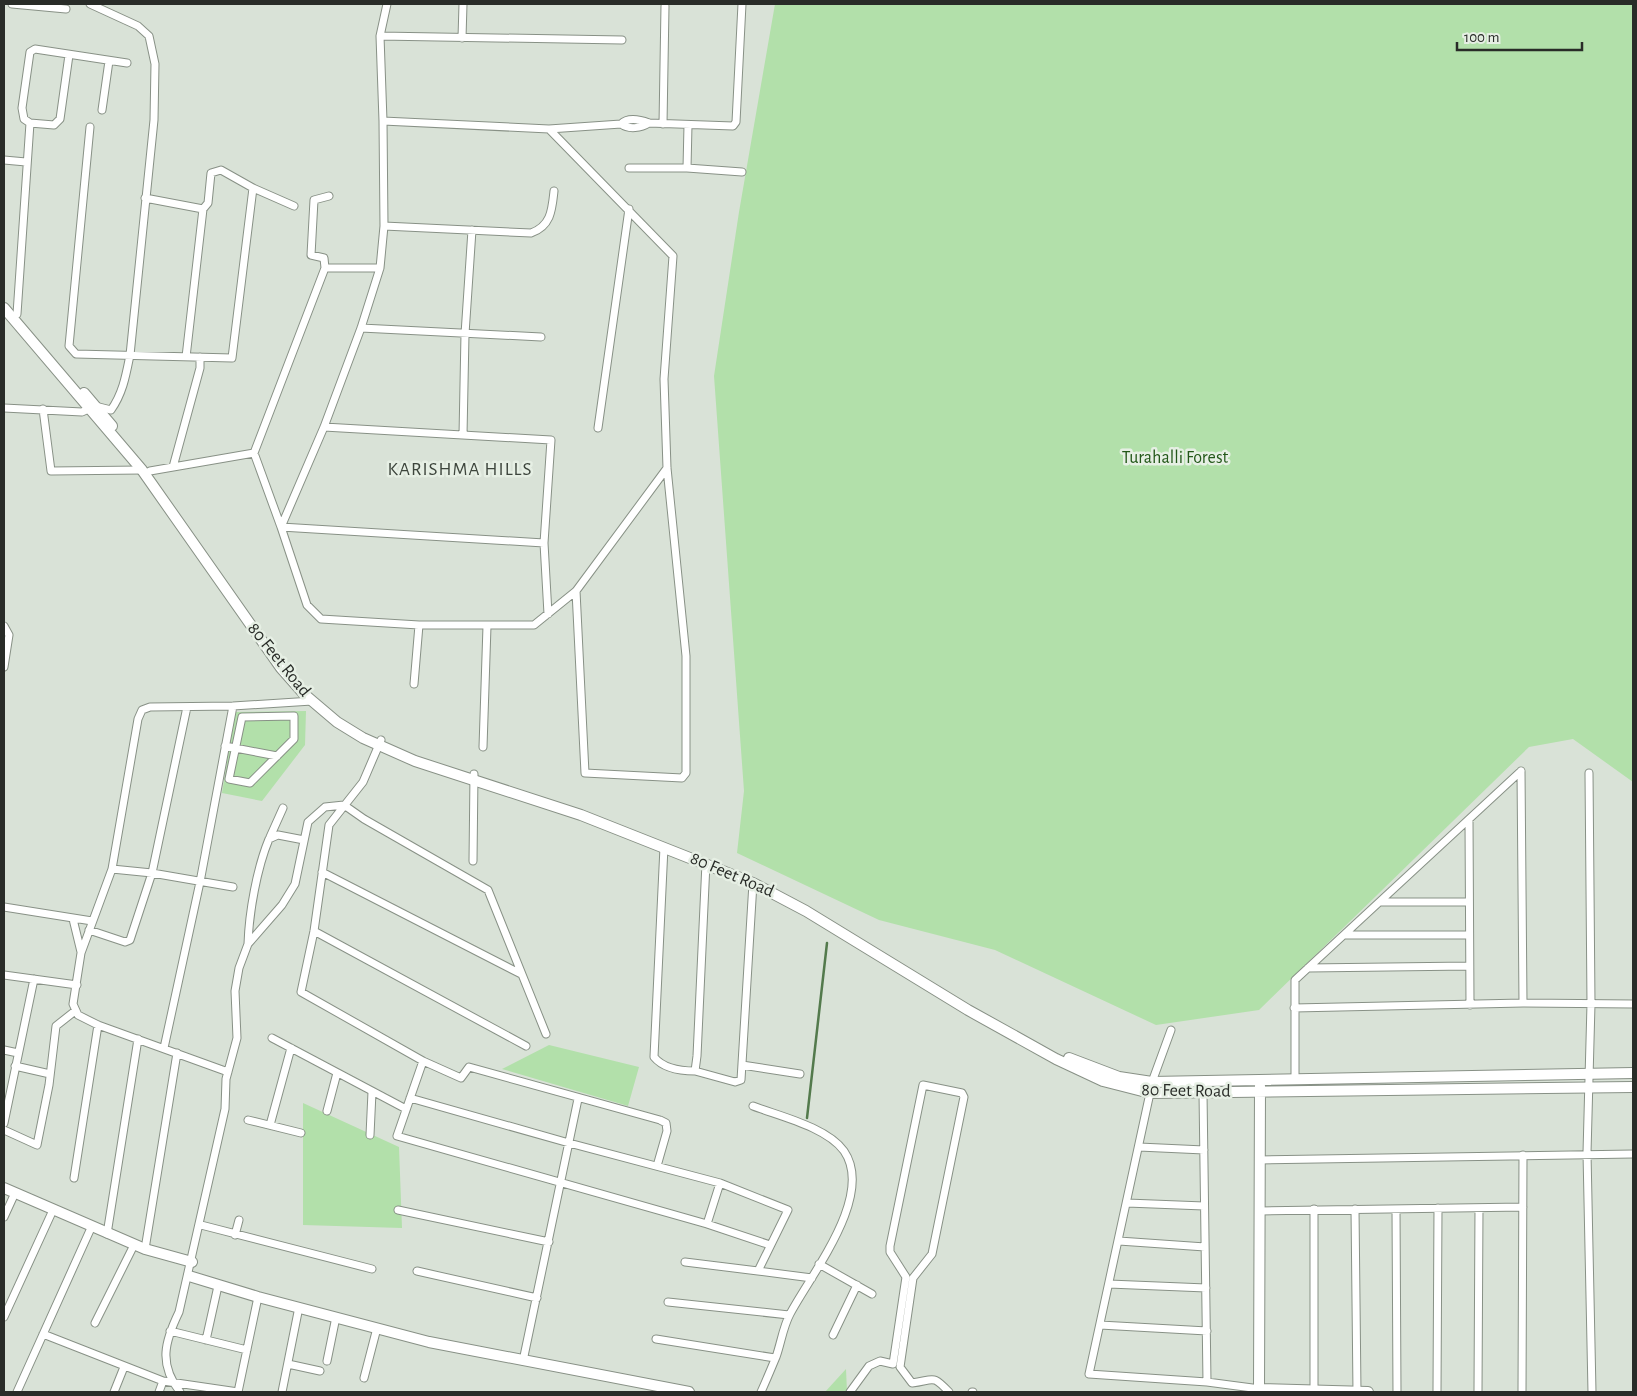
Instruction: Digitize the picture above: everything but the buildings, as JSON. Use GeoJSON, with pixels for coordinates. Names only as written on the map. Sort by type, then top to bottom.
{"type":"FeatureCollection","features":[{"type":"Feature","properties":{"kind":"main road","name":"80 Feet Road"},"geometry":{"type":"LineString","coordinates":[[4,300],[92,408]]}},
{"type":"Feature","properties":{"kind":"main road","name":"80 Feet Road"},"geometry":{"type":"LineString","coordinates":[[4,308],[146,470],[291,671],[329,708],[380,743]]}},
{"type":"Feature","properties":{"kind":"main road","name":"80 Feet Road"},"geometry":{"type":"LineString","coordinates":[[146,470],[269,653],[312,702],[337,722],[380,743],[581,815],[753,883],[806,911],[968,1010],[1058,1054],[1096,1069],[1130,1079],[1152,1082],[1260,1078],[1633,1073]]}},
{"type":"Feature","properties":{"kind":"main road","name":"80 Feet Road"},"geometry":{"type":"LineString","coordinates":[[474,777],[583,809],[763,880],[1018,1034],[1056,1059],[1103,1081],[1150,1093],[1633,1086]]}},
{"type":"Feature","properties":{"kind":"main road"},"geometry":{"type":"LineString","coordinates":[[1260,1078],[1260,1391],[1368,1392]]}},
{"type":"Feature","properties":{"kind":"main road"},"geometry":{"type":"LineString","coordinates":[[4,1188],[91,1228],[134,1245],[192,1262]]}},
{"type":"Feature","properties":{"kind":"main road"},"geometry":{"type":"LineString","coordinates":[[188,1276],[258,1297],[429,1342],[689,1392]]}},
{"type":"Feature","properties":{"kind":"street"},"geometry":{"type":"LineString","coordinates":[[12,4],[66,9]]}},
{"type":"Feature","properties":{"kind":"street"},"geometry":{"type":"LineString","coordinates":[[4,408],[82,412],[92,408],[111,410],[119,400],[130,355],[154,120],[153,48],[149,36],[138,26],[90,4]]}},
{"type":"Feature","properties":{"kind":"street"},"geometry":{"type":"LineString","coordinates":[[281,527],[324,427],[361,328],[380,268],[384,226],[380,36],[387,4]]}},
{"type":"Feature","properties":{"kind":"street"},"geometry":{"type":"LineString","coordinates":[[462,38],[463,4]]}},
{"type":"Feature","properties":{"kind":"street"},"geometry":{"type":"LineString","coordinates":[[382,121],[549,129],[621,124],[628,120],[642,120],[649,124],[733,126],[736,122],[742,4]]}},
{"type":"Feature","properties":{"kind":"street"},"geometry":{"type":"LineString","coordinates":[[663,124],[665,6]]}},
{"type":"Feature","properties":{"kind":"street"},"geometry":{"type":"LineString","coordinates":[[380,36],[622,40]]}},
{"type":"Feature","properties":{"kind":"street"},"geometry":{"type":"LineString","coordinates":[[70,54],[60,119],[54,125],[30,123],[24,119],[22,108],[30,52],[35,49],[70,54],[109,61],[127,63]]}},
{"type":"Feature","properties":{"kind":"street"},"geometry":{"type":"LineString","coordinates":[[102,110],[109,61]]}},
{"type":"Feature","properties":{"kind":"street"},"geometry":{"type":"LineString","coordinates":[[17,314],[30,123]]}},
{"type":"Feature","properties":{"kind":"street"},"geometry":{"type":"LineString","coordinates":[[686,168],[688,125]]}},
{"type":"Feature","properties":{"kind":"street"},"geometry":{"type":"LineString","coordinates":[[90,127],[69,346],[76,354],[232,358],[253,188]]}},
{"type":"Feature","properties":{"kind":"street"},"geometry":{"type":"LineString","coordinates":[[549,129],[673,256],[664,379],[667,468],[686,656],[686,773],[682,778],[585,773],[576,591]]}},
{"type":"Feature","properties":{"kind":"street"},"geometry":{"type":"LineString","coordinates":[[4,160],[26,162]]}},
{"type":"Feature","properties":{"kind":"street"},"geometry":{"type":"LineString","coordinates":[[629,168],[686,168],[742,172]]}},
{"type":"Feature","properties":{"kind":"street"},"geometry":{"type":"LineString","coordinates":[[186,357],[203,209],[208,203],[211,173],[221,170],[253,188],[294,206]]}},
{"type":"Feature","properties":{"kind":"street"},"geometry":{"type":"LineString","coordinates":[[384,226],[531,233],[545,226],[551,215],[554,191]]}},
{"type":"Feature","properties":{"kind":"street"},"geometry":{"type":"LineString","coordinates":[[330,196],[314,200],[311,227],[311,255],[324,258],[325,268],[254,453],[307,605],[321,619],[419,625],[534,625],[576,591],[667,468]]}},
{"type":"Feature","properties":{"kind":"street"},"geometry":{"type":"LineString","coordinates":[[145,198],[203,209]]}},
{"type":"Feature","properties":{"kind":"street"},"geometry":{"type":"LineString","coordinates":[[598,428],[629,210]]}},
{"type":"Feature","properties":{"kind":"street"},"geometry":{"type":"LineString","coordinates":[[463,435],[465,334],[472,230]]}},
{"type":"Feature","properties":{"kind":"street"},"geometry":{"type":"LineString","coordinates":[[325,268],[380,268]]}},
{"type":"Feature","properties":{"kind":"street"},"geometry":{"type":"LineString","coordinates":[[361,328],[541,337]]}},
{"type":"Feature","properties":{"kind":"street"},"geometry":{"type":"LineString","coordinates":[[173,467],[200,368],[200,357]]}},
{"type":"Feature","properties":{"kind":"street"},"geometry":{"type":"LineString","coordinates":[[43,409],[52,472],[146,470],[254,453]]}},
{"type":"Feature","properties":{"kind":"street"},"geometry":{"type":"LineString","coordinates":[[324,427],[551,440],[544,544],[548,614]]}},
{"type":"Feature","properties":{"kind":"street"},"geometry":{"type":"LineString","coordinates":[[281,527],[544,544]]}},
{"type":"Feature","properties":{"kind":"street"},"geometry":{"type":"LineString","coordinates":[[414,684],[419,625]]}},
{"type":"Feature","properties":{"kind":"street"},"geometry":{"type":"LineString","coordinates":[[4,626],[9,635],[4,667]]}},
{"type":"Feature","properties":{"kind":"street"},"geometry":{"type":"LineString","coordinates":[[483,747],[487,626]]}},
{"type":"Feature","properties":{"kind":"street"},"geometry":{"type":"LineString","coordinates":[[228,1072],[84,1019],[75,1011],[73,1004],[81,953],[112,869],[138,719],[142,710],[150,707],[233,706],[312,702]]}},
{"type":"Feature","properties":{"kind":"street"},"geometry":{"type":"LineString","coordinates":[[164,1048],[200,882],[233,706]]}},
{"type":"Feature","properties":{"kind":"street"},"geometry":{"type":"LineString","coordinates":[[89,930],[125,942],[129,941],[152,873],[187,707]]}},
{"type":"Feature","properties":{"kind":"street"},"geometry":{"type":"LineString","coordinates":[[294,716],[294,739],[250,783],[229,779],[236,748],[242,717],[294,716]]}},
{"type":"Feature","properties":{"kind":"street"},"geometry":{"type":"LineString","coordinates":[[380,743],[363,782],[330,825],[314,931],[301,992],[423,1061],[461,1078],[469,1067],[666,1123],[667,1131],[657,1166]]}},
{"type":"Feature","properties":{"kind":"street"},"geometry":{"type":"LineString","coordinates":[[225,746],[277,756]]}},
{"type":"Feature","properties":{"kind":"street"},"geometry":{"type":"LineString","coordinates":[[1295,1078],[1295,980],[1521,771],[1523,1004]]}},
{"type":"Feature","properties":{"kind":"street"},"geometry":{"type":"LineString","coordinates":[[1589,773],[1591,1004],[1587,1153],[1592,1392]]}},
{"type":"Feature","properties":{"kind":"street"},"geometry":{"type":"LineString","coordinates":[[473,861],[474,777]]}},
{"type":"Feature","properties":{"kind":"street"},"geometry":{"type":"LineString","coordinates":[[248,944],[282,904],[295,884],[308,822],[325,807],[344,805],[364,819],[488,890],[546,1034]]}},
{"type":"Feature","properties":{"kind":"street"},"geometry":{"type":"LineString","coordinates":[[180,1392],[172,1381],[164,1351],[170,1331],[180,1312],[201,1225],[225,1109],[228,1072],[237,1038],[236,980],[248,944],[249,920],[262,856],[283,808]]}},
{"type":"Feature","properties":{"kind":"street"},"geometry":{"type":"LineString","coordinates":[[1469,820],[1470,1005]]}},
{"type":"Feature","properties":{"kind":"street"},"geometry":{"type":"LineString","coordinates":[[270,837],[278,835],[304,840]]}},
{"type":"Feature","properties":{"kind":"street"},"geometry":{"type":"LineString","coordinates":[[664,847],[654,1057],[659,1063],[685,1072],[695,1072],[739,1082],[741,1080],[753,883]]}},
{"type":"Feature","properties":{"kind":"street"},"geometry":{"type":"LineString","coordinates":[[695,1072],[706,863]]}},
{"type":"Feature","properties":{"kind":"street"},"geometry":{"type":"LineString","coordinates":[[112,869],[152,873],[233,887]]}},
{"type":"Feature","properties":{"kind":"street"},"geometry":{"type":"LineString","coordinates":[[322,872],[521,974]]}},
{"type":"Feature","properties":{"kind":"street"},"geometry":{"type":"LineString","coordinates":[[1380,902],[1469,902]]}},
{"type":"Feature","properties":{"kind":"street"},"geometry":{"type":"LineString","coordinates":[[4,907],[92,922]]}},
{"type":"Feature","properties":{"kind":"street"},"geometry":{"type":"LineString","coordinates":[[73,919],[81,953]]}},
{"type":"Feature","properties":{"kind":"street"},"geometry":{"type":"LineString","coordinates":[[314,931],[526,1046]]}},
{"type":"Feature","properties":{"kind":"street"},"geometry":{"type":"LineString","coordinates":[[1344,935],[1469,935]]}},
{"type":"Feature","properties":{"kind":"street"},"geometry":{"type":"LineString","coordinates":[[1308,968],[1469,966]]}},
{"type":"Feature","properties":{"kind":"street"},"geometry":{"type":"LineString","coordinates":[[4,975],[77,985]]}},
{"type":"Feature","properties":{"kind":"street"},"geometry":{"type":"LineString","coordinates":[[4,1123],[34,979]]}},
{"type":"Feature","properties":{"kind":"street"},"geometry":{"type":"LineString","coordinates":[[1294,1008],[1633,1004]]}},
{"type":"Feature","properties":{"kind":"street"},"geometry":{"type":"LineString","coordinates":[[4,1130],[37,1145],[50,1074],[56,1026],[75,1011]]}},
{"type":"Feature","properties":{"kind":"street"},"geometry":{"type":"LineString","coordinates":[[74,1178],[98,1025]]}},
{"type":"Feature","properties":{"kind":"street"},"geometry":{"type":"LineString","coordinates":[[1152,1082],[1171,1030]]}},
{"type":"Feature","properties":{"kind":"street"},"geometry":{"type":"LineString","coordinates":[[272,1038],[406,1110]]}},
{"type":"Feature","properties":{"kind":"street"},"geometry":{"type":"LineString","coordinates":[[107,1234],[138,1039]]}},
{"type":"Feature","properties":{"kind":"street"},"geometry":{"type":"LineString","coordinates":[[270,1125],[291,1048]]}},
{"type":"Feature","properties":{"kind":"street"},"geometry":{"type":"LineString","coordinates":[[4,1050],[18,1053]]}},
{"type":"Feature","properties":{"kind":"street"},"geometry":{"type":"LineString","coordinates":[[145,1249],[177,1053]]}},
{"type":"Feature","properties":{"kind":"street"},"geometry":{"type":"LineString","coordinates":[[423,1061],[397,1136],[707,1224],[770,1245]]}},
{"type":"Feature","properties":{"kind":"street"},"geometry":{"type":"LineString","coordinates":[[742,1065],[800,1074]]}},
{"type":"Feature","properties":{"kind":"street"},"geometry":{"type":"LineString","coordinates":[[15,1066],[50,1074]]}},
{"type":"Feature","properties":{"kind":"street"},"geometry":{"type":"LineString","coordinates":[[327,1111],[337,1073]]}},
{"type":"Feature","properties":{"kind":"street"},"geometry":{"type":"LineString","coordinates":[[850,1392],[869,1366],[880,1361],[893,1364],[894,1351],[907,1299],[914,1278],[932,1254],[964,1097],[962,1093],[923,1085],[890,1252],[906,1277],[907,1299],[900,1367],[912,1383],[935,1380],[942,1383],[949,1392]]}},
{"type":"Feature","properties":{"kind":"street"},"geometry":{"type":"LineString","coordinates":[[370,1135],[372,1092]]}},
{"type":"Feature","properties":{"kind":"street"},"geometry":{"type":"LineString","coordinates":[[1150,1093],[1090,1374],[1208,1382],[1260,1391]]}},
{"type":"Feature","properties":{"kind":"street"},"geometry":{"type":"LineString","coordinates":[[1203,1093],[1208,1382]]}},
{"type":"Feature","properties":{"kind":"street"},"geometry":{"type":"LineString","coordinates":[[410,1098],[720,1183],[788,1210],[758,1272]]}},
{"type":"Feature","properties":{"kind":"street"},"geometry":{"type":"LineString","coordinates":[[523,1361],[578,1099]]}},
{"type":"Feature","properties":{"kind":"street"},"geometry":{"type":"LineString","coordinates":[[752,1106],[820,1132],[834,1141],[844,1152],[851,1168],[850,1198],[847,1212],[820,1264],[789,1315],[775,1358],[761,1392]]}},
{"type":"Feature","properties":{"kind":"street"},"geometry":{"type":"LineString","coordinates":[[248,1120],[301,1133]]}},
{"type":"Feature","properties":{"kind":"street"},"geometry":{"type":"LineString","coordinates":[[1140,1147],[1204,1150]]}},
{"type":"Feature","properties":{"kind":"street"},"geometry":{"type":"LineString","coordinates":[[1259,1160],[1587,1153],[1633,1154]]}},
{"type":"Feature","properties":{"kind":"street"},"geometry":{"type":"LineString","coordinates":[[1522,1392],[1523,1155]]}},
{"type":"Feature","properties":{"kind":"street"},"geometry":{"type":"LineString","coordinates":[[707,1224],[720,1183]]}},
{"type":"Feature","properties":{"kind":"street"},"geometry":{"type":"LineString","coordinates":[[4,1217],[15,1193]]}},
{"type":"Feature","properties":{"kind":"street"},"geometry":{"type":"LineString","coordinates":[[1127,1203],[1204,1206]]}},
{"type":"Feature","properties":{"kind":"street"},"geometry":{"type":"LineString","coordinates":[[1261,1211],[1523,1207]]}},
{"type":"Feature","properties":{"kind":"street"},"geometry":{"type":"LineString","coordinates":[[1437,1392],[1438,1208]]}},
{"type":"Feature","properties":{"kind":"street"},"geometry":{"type":"LineString","coordinates":[[1478,1392],[1479,1208]]}},
{"type":"Feature","properties":{"kind":"street"},"geometry":{"type":"LineString","coordinates":[[1314,1209],[1314,1390]]}},
{"type":"Feature","properties":{"kind":"street"},"geometry":{"type":"LineString","coordinates":[[1355,1209],[1357,1392]]}},
{"type":"Feature","properties":{"kind":"street"},"geometry":{"type":"LineString","coordinates":[[1396,1209],[1397,1392]]}},
{"type":"Feature","properties":{"kind":"street"},"geometry":{"type":"LineString","coordinates":[[4,1317],[53,1210]]}},
{"type":"Feature","properties":{"kind":"street"},"geometry":{"type":"LineString","coordinates":[[398,1210],[549,1242]]}},
{"type":"Feature","properties":{"kind":"street"},"geometry":{"type":"LineString","coordinates":[[235,1235],[240,1220]]}},
{"type":"Feature","properties":{"kind":"street"},"geometry":{"type":"LineString","coordinates":[[201,1225],[372,1269]]}},
{"type":"Feature","properties":{"kind":"street"},"geometry":{"type":"LineString","coordinates":[[17,1392],[91,1228]]}},
{"type":"Feature","properties":{"kind":"street"},"geometry":{"type":"LineString","coordinates":[[1119,1241],[1205,1247]]}},
{"type":"Feature","properties":{"kind":"street"},"geometry":{"type":"LineString","coordinates":[[95,1323],[134,1245]]}},
{"type":"Feature","properties":{"kind":"street"},"geometry":{"type":"LineString","coordinates":[[685,1262],[812,1278]]}},
{"type":"Feature","properties":{"kind":"street"},"geometry":{"type":"LineString","coordinates":[[820,1264],[872,1294]]}},
{"type":"Feature","properties":{"kind":"street"},"geometry":{"type":"LineString","coordinates":[[417,1271],[537,1298]]}},
{"type":"Feature","properties":{"kind":"street"},"geometry":{"type":"LineString","coordinates":[[1109,1284],[1206,1288]]}},
{"type":"Feature","properties":{"kind":"street"},"geometry":{"type":"LineString","coordinates":[[833,1335],[857,1285]]}},
{"type":"Feature","properties":{"kind":"street"},"geometry":{"type":"LineString","coordinates":[[206,1340],[218,1286]]}},
{"type":"Feature","properties":{"kind":"street"},"geometry":{"type":"LineString","coordinates":[[43,1334],[163,1381],[238,1392],[258,1297]]}},
{"type":"Feature","properties":{"kind":"street"},"geometry":{"type":"LineString","coordinates":[[668,1302],[789,1315]]}},
{"type":"Feature","properties":{"kind":"street"},"geometry":{"type":"LineString","coordinates":[[282,1392],[299,1307]]}},
{"type":"Feature","properties":{"kind":"street"},"geometry":{"type":"LineString","coordinates":[[327,1361],[336,1317]]}},
{"type":"Feature","properties":{"kind":"street"},"geometry":{"type":"LineString","coordinates":[[1100,1325],[1207,1331]]}},
{"type":"Feature","properties":{"kind":"street"},"geometry":{"type":"LineString","coordinates":[[364,1378],[376,1328]]}},
{"type":"Feature","properties":{"kind":"street"},"geometry":{"type":"LineString","coordinates":[[170,1331],[247,1350]]}},
{"type":"Feature","properties":{"kind":"street"},"geometry":{"type":"LineString","coordinates":[[656,1339],[775,1358]]}},
{"type":"Feature","properties":{"kind":"street"},"geometry":{"type":"LineString","coordinates":[[288,1364],[320,1371]]}},
{"type":"Feature","properties":{"kind":"street"},"geometry":{"type":"LineString","coordinates":[[114,1392],[124,1367]]}},
{"type":"Feature","properties":{"kind":"street"},"geometry":{"type":"LineString","coordinates":[[159,1392],[163,1381]]}},
{"type":"Feature","properties":{"kind":"green space","name":"Turahalli Forest"},"geometry":{"type":"Polygon","coordinates":[[[775,4],[1633,4],[1633,782],[1573,739],[1529,747],[1259,1010],[1156,1025],[995,950],[879,920],[737,853],[744,791],[714,376],[739,212],[775,4]]]}},
{"type":"Feature","properties":{"kind":"green space"},"geometry":{"type":"Polygon","coordinates":[[[306,711],[305,745],[262,801],[222,793],[235,712],[306,711]]]}},
{"type":"Feature","properties":{"kind":"green space"},"geometry":{"type":"Polygon","coordinates":[[[549,1045],[639,1067],[628,1106],[502,1069],[549,1045]]]}},
{"type":"Feature","properties":{"kind":"green space"},"geometry":{"type":"Polygon","coordinates":[[[303,1103],[399,1147],[402,1228],[303,1225],[303,1103]]]}},
{"type":"Feature","properties":{"kind":"green space"},"geometry":{"type":"Polygon","coordinates":[[[846,1369],[847,1392],[825,1392],[846,1369]]]}},
{"type":"Feature","properties":{"kind":"waterway"},"geometry":{"type":"LineString","coordinates":[[807,1118],[827,943]]}},
{"type":"Feature","properties":{"kind":"district","name":"KARISHMA HILLS"},"geometry":{"type":"Point","coordinates":[460,469]}}]}
